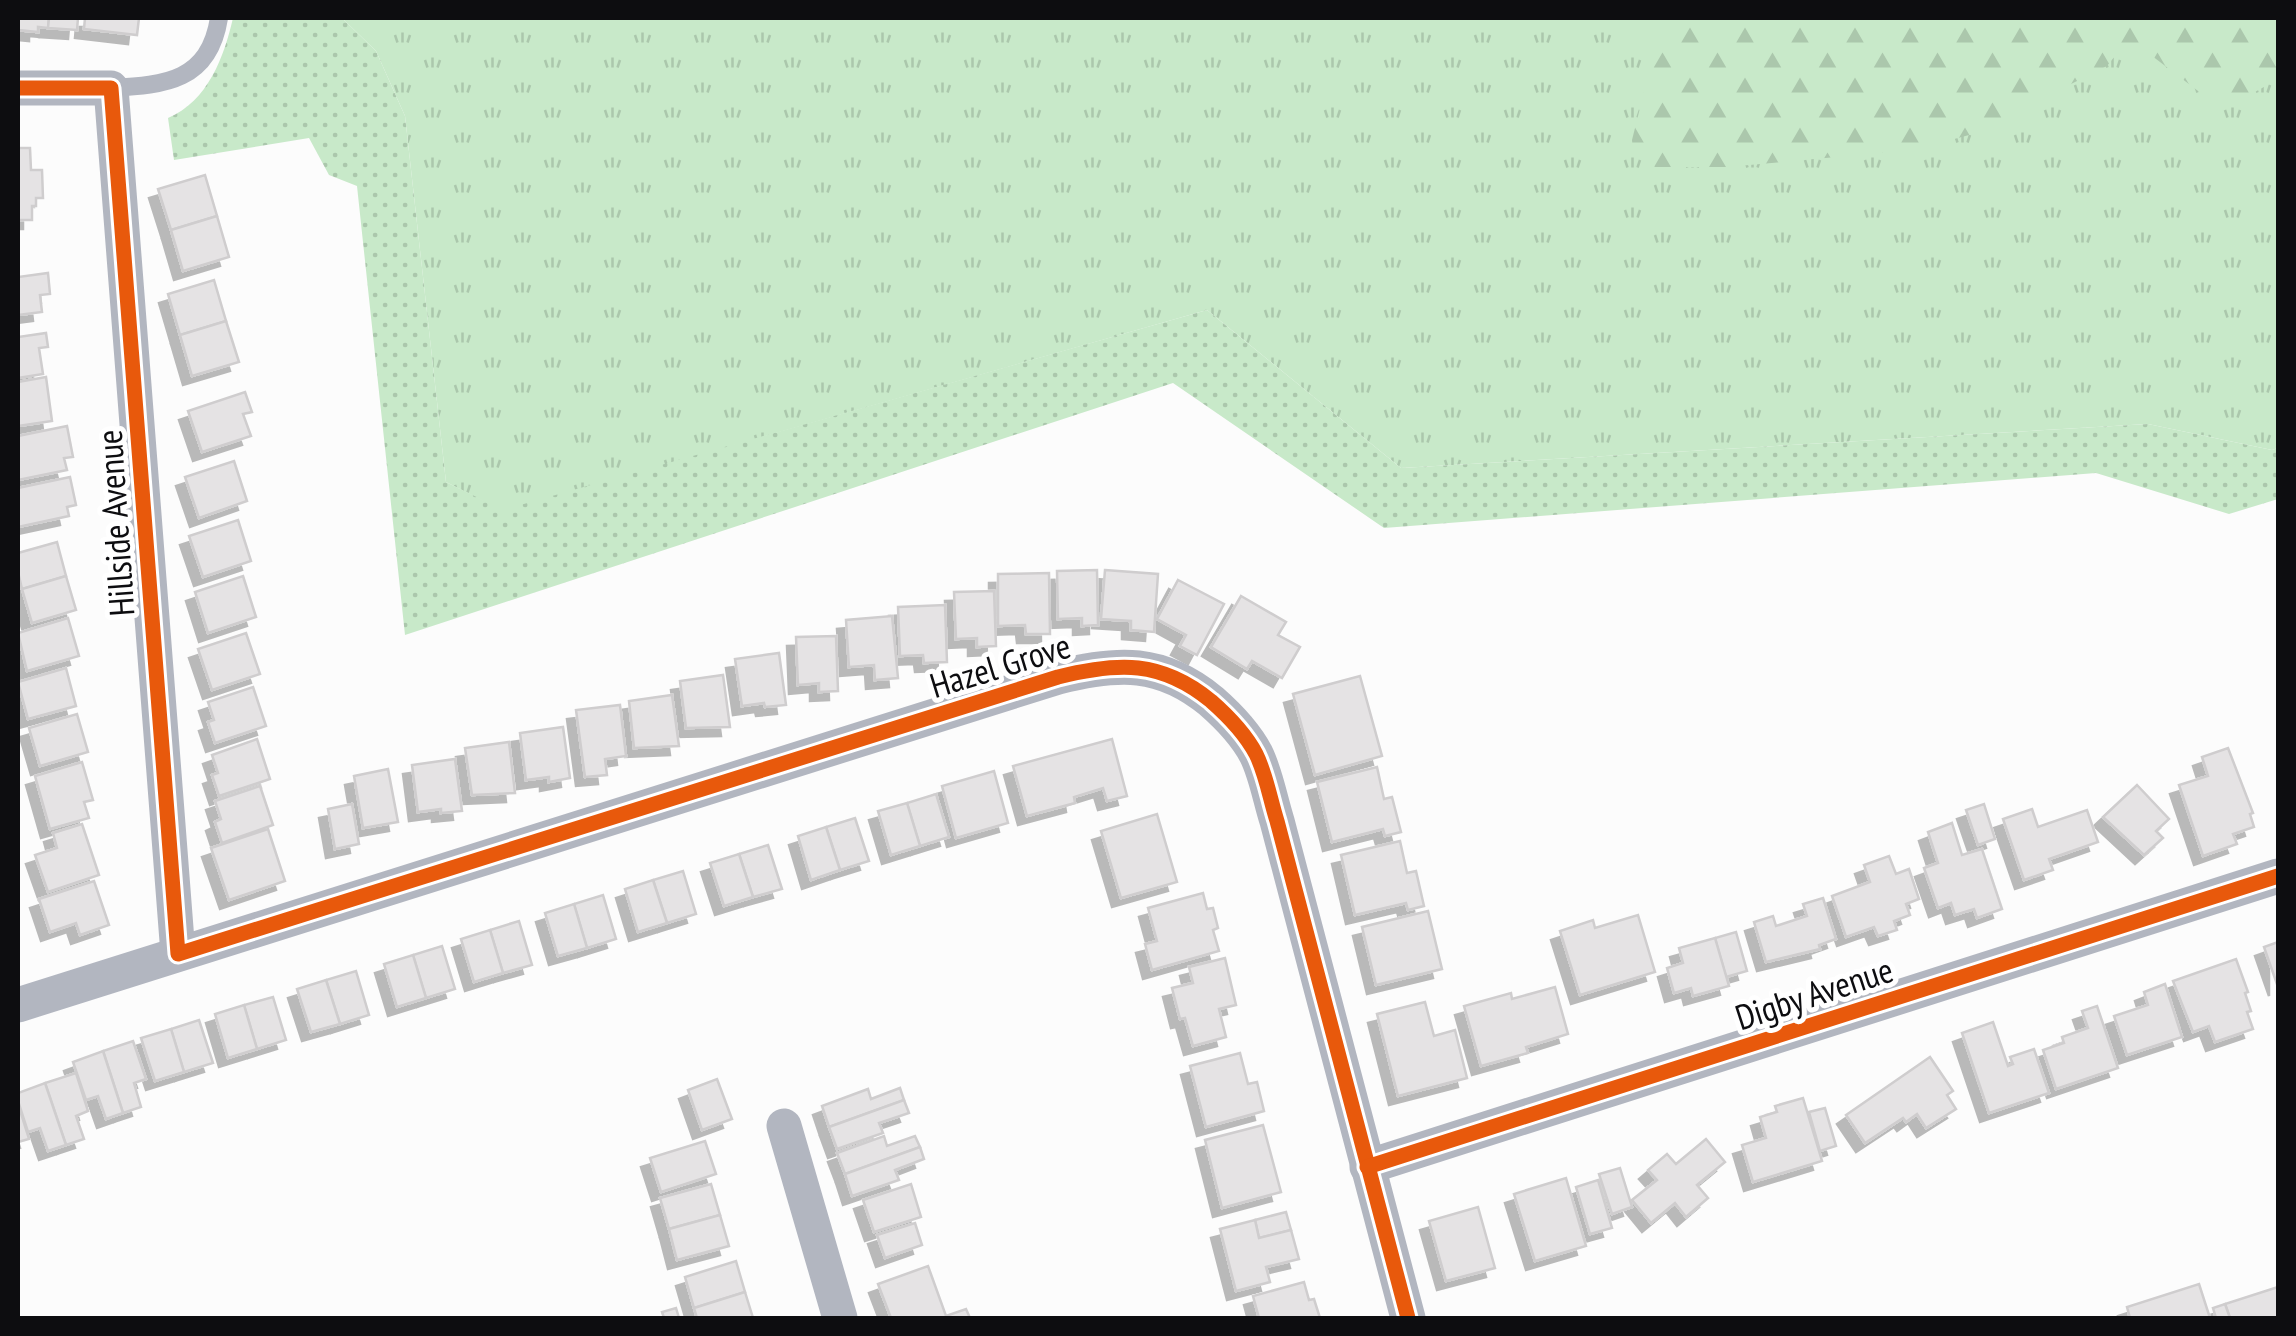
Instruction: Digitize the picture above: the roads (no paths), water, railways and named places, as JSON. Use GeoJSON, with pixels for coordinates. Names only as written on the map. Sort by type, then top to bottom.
{"type":"FeatureCollection","features":[{"type":"Feature","properties":{"kind":"street"},"geometry":{"type":"LineString","coordinates":[[18,88],[111,88]]}},
{"type":"Feature","properties":{"kind":"street","name":"Hillside Avenue"},"geometry":{"type":"LineString","coordinates":[[111,88],[178,954]]}},
{"type":"Feature","properties":{"kind":"street","name":"Hazel Grove"},"geometry":{"type":"LineString","coordinates":[[18,1005],[1058,676],[1100,666],[1149,668],[1188,682],[1225,713],[1255,753],[1277,821],[1408,1318]]}},
{"type":"Feature","properties":{"kind":"street","name":"Digby Avenue"},"geometry":{"type":"LineString","coordinates":[[1368,1167],[2278,876]]}},
{"type":"Feature","properties":{"kind":"street"},"geometry":{"type":"LineString","coordinates":[[784,1126],[840,1318]]}},
{"type":"Feature","properties":{"kind":"lane"},"geometry":{"type":"LineString","coordinates":[[111,88],[160,85],[188,74],[216,40],[219,18]]}}]}
